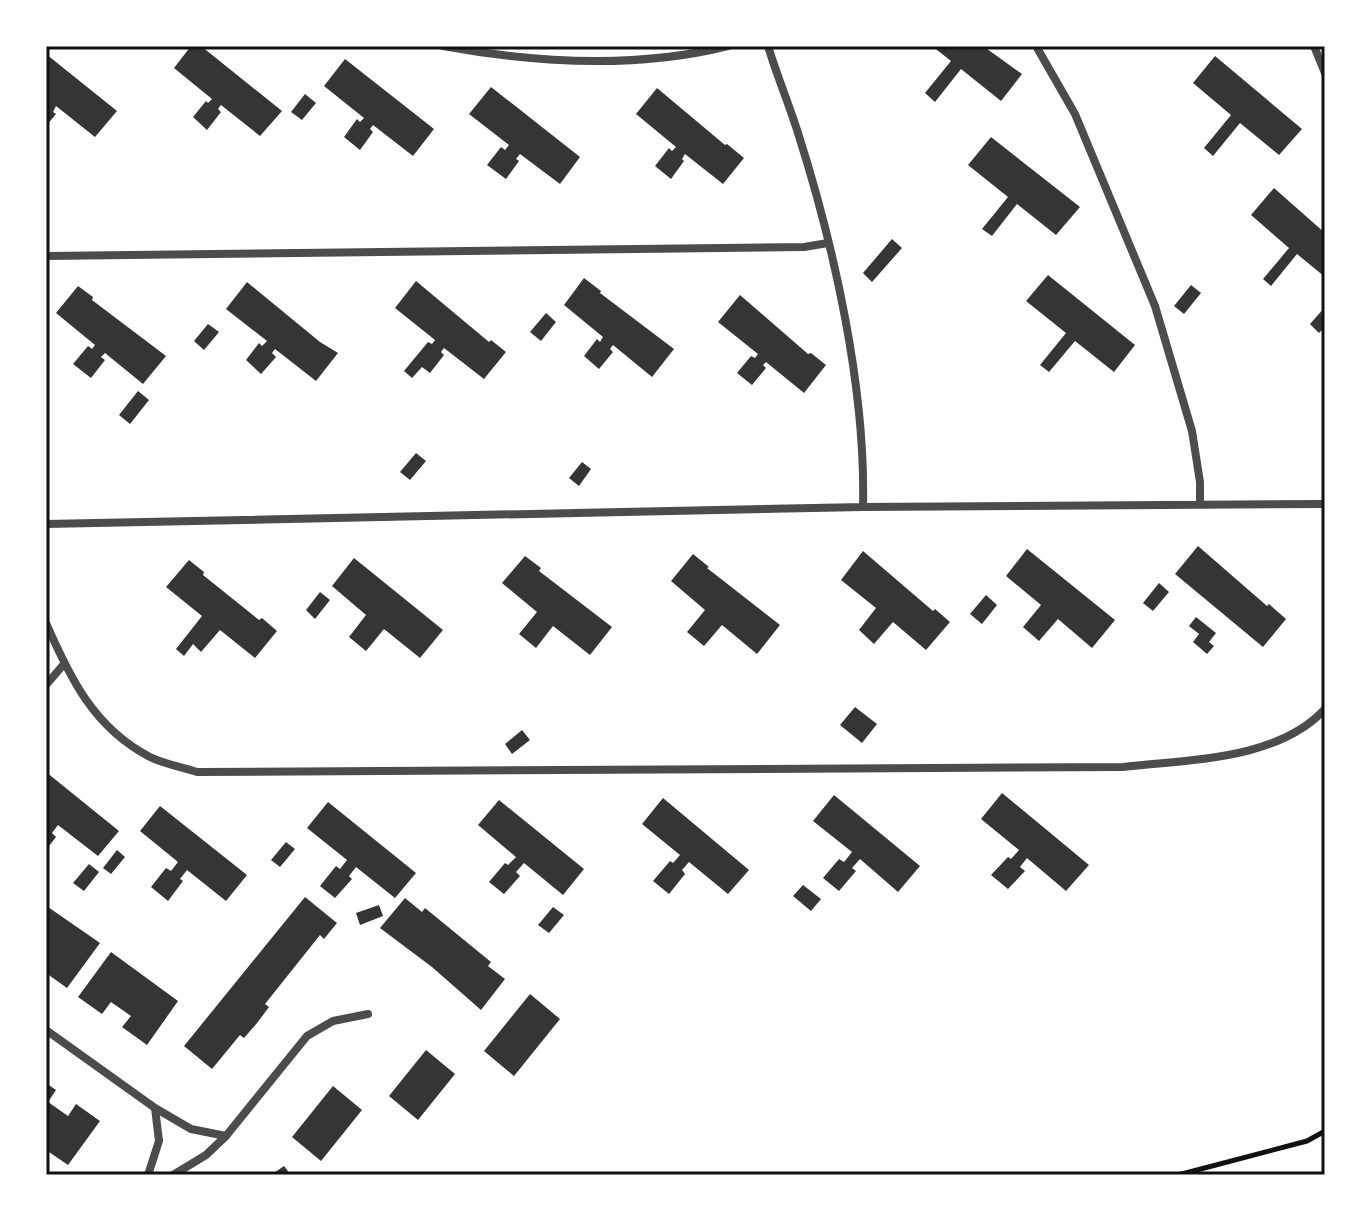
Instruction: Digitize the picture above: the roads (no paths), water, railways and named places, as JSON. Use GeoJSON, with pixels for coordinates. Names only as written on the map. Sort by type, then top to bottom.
{"type":"FeatureCollection","features":[{"type":"Feature","properties":{"kind":"street"},"geometry":{"type":"LineString","coordinates":[[443,46],[534,58],[586,60],[644,59],[728,46]]}},
{"type":"Feature","properties":{"kind":"street"},"geometry":{"type":"LineString","coordinates":[[768,46],[798,131],[828,243],[851,352],[864,472],[863,507]]}},
{"type":"Feature","properties":{"kind":"street"},"geometry":{"type":"LineString","coordinates":[[1036,46],[1075,114],[1155,306],[1192,431],[1200,503]]}},
{"type":"Feature","properties":{"kind":"street"},"geometry":{"type":"LineString","coordinates":[[1314,46],[1325,73]]}},
{"type":"Feature","properties":{"kind":"street"},"geometry":{"type":"LineString","coordinates":[[46,256],[804,247],[828,243]]}},
{"type":"Feature","properties":{"kind":"street"},"geometry":{"type":"LineString","coordinates":[[46,524],[863,507],[1325,504]]}},
{"type":"Feature","properties":{"kind":"street"},"geometry":{"type":"LineString","coordinates":[[46,623],[64,664],[100,721],[151,758],[197,772],[1123,767],[1255,748],[1291,735],[1325,709]]}},
{"type":"Feature","properties":{"kind":"street"},"geometry":{"type":"LineString","coordinates":[[46,685],[64,664]]}},
{"type":"Feature","properties":{"kind":"street"},"geometry":{"type":"LineString","coordinates":[[173,1175],[206,1155],[226,1136],[307,1036],[333,1021],[368,1014]]}},
{"type":"Feature","properties":{"kind":"street"},"geometry":{"type":"LineString","coordinates":[[46,1030],[155,1108],[191,1129],[226,1136]]}},
{"type":"Feature","properties":{"kind":"street"},"geometry":{"type":"LineString","coordinates":[[148,1175],[159,1141],[155,1108]]}}]}
